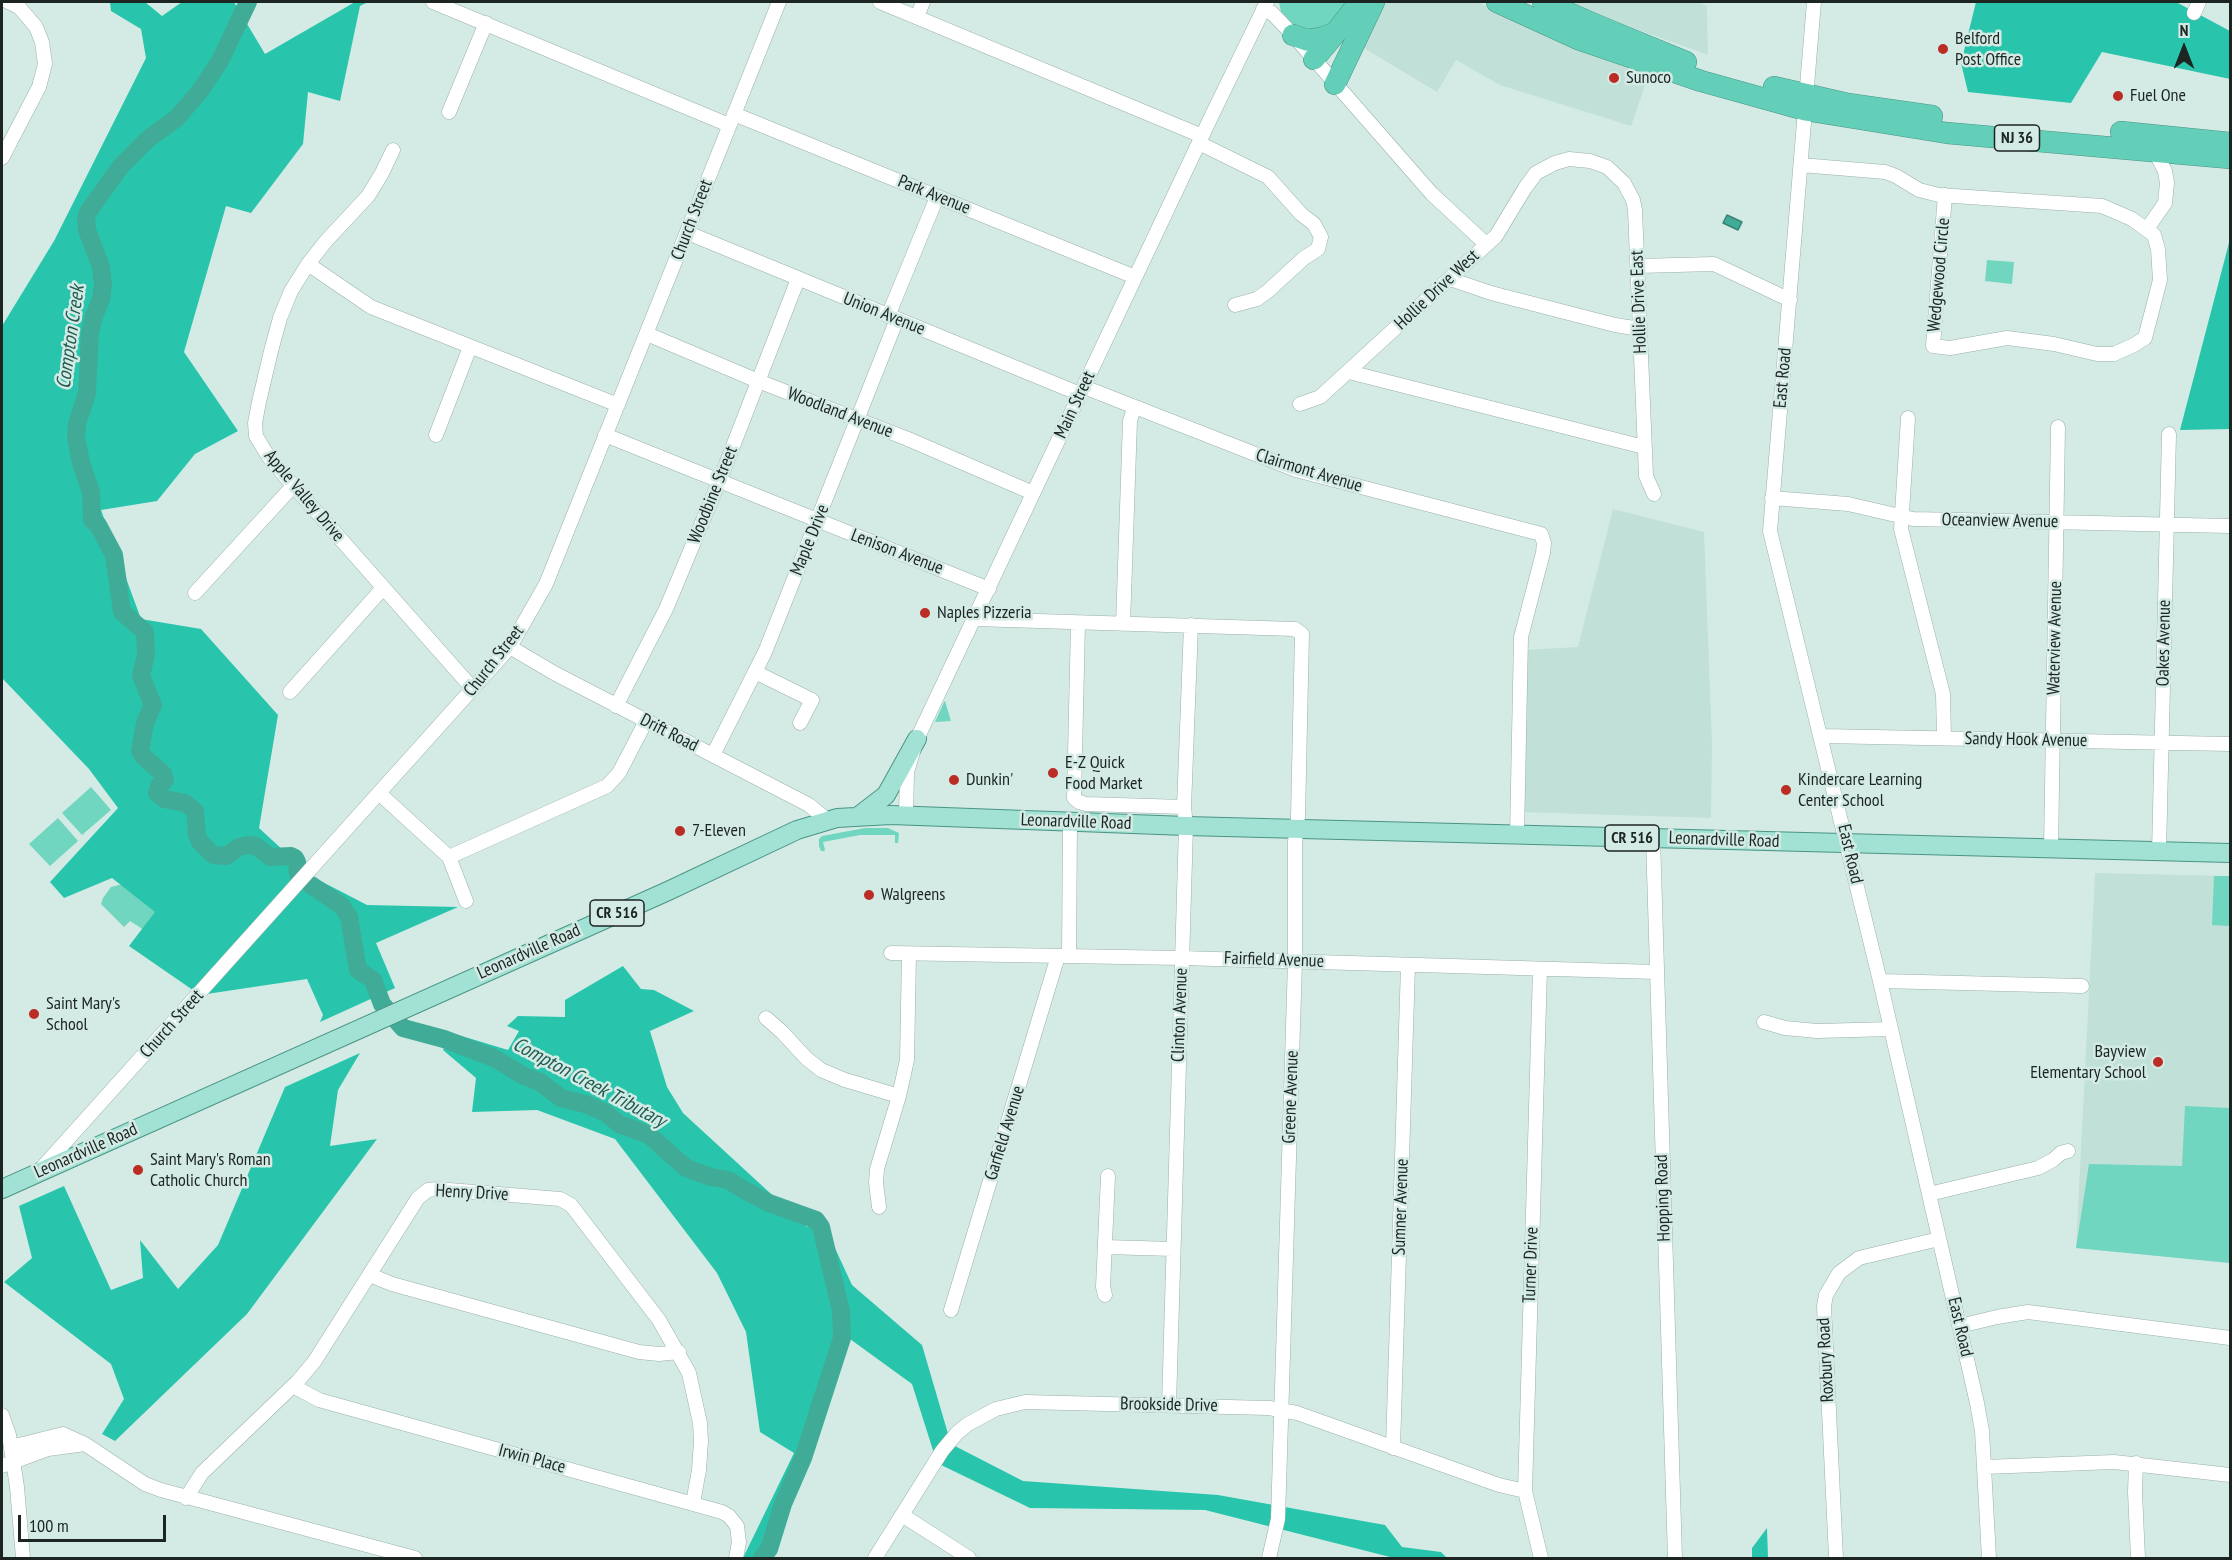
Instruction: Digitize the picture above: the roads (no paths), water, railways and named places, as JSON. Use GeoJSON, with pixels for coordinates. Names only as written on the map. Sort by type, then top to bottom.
{"type":"FeatureCollection","features":[{"type":"Feature","properties":{"kind":"highway"},"geometry":{"type":"LineString","coordinates":[[1314,60],[1359,2]]}},
{"type":"Feature","properties":{"kind":"highway"},"geometry":{"type":"LineString","coordinates":[[1335,84],[1374,2]]}},
{"type":"Feature","properties":{"kind":"highway","name":"NJ 36"},"geometry":{"type":"LineString","coordinates":[[1497,2],[1578,39],[1738,93],[1961,120],[2230,143]]}},
{"type":"Feature","properties":{"kind":"highway","name":"NJ 36"},"geometry":{"type":"LineString","coordinates":[[1543,2],[1674,58],[1806,103],[1947,133],[2230,158]]}},
{"type":"Feature","properties":{"kind":"highway"},"geometry":{"type":"LineString","coordinates":[[1293,35],[1307,40],[1322,38],[1336,32]]}},
{"type":"Feature","properties":{"kind":"main road"},"geometry":{"type":"LineString","coordinates":[[860,816],[886,795],[917,739]]}},
{"type":"Feature","properties":{"kind":"main road","name":"Leonardville Road"},"geometry":{"type":"LineString","coordinates":[[2,1189],[668,891],[797,830],[827,820],[860,816],[906,815],[1070,823],[2230,853]]}},
{"type":"Feature","properties":{"kind":"street"},"geometry":{"type":"LineString","coordinates":[[2,158],[39,87],[45,64],[42,42],[36,27],[19,7],[8,2]]}},
{"type":"Feature","properties":{"kind":"street","name":"Park Avenue"},"geometry":{"type":"LineString","coordinates":[[433,2],[937,197],[1135,277]]}},
{"type":"Feature","properties":{"kind":"street","name":"Church Street"},"geometry":{"type":"LineString","coordinates":[[39,1172],[510,647],[546,584],[779,2]]}},
{"type":"Feature","properties":{"kind":"street"},"geometry":{"type":"LineString","coordinates":[[880,2],[1201,139],[1268,177],[1301,214],[1314,224],[1321,237],[1318,249],[1304,258],[1257,299],[1235,305]]}},
{"type":"Feature","properties":{"kind":"street"},"geometry":{"type":"LineString","coordinates":[[917,17],[923,2]]}},
{"type":"Feature","properties":{"kind":"street","name":"East Road"},"geometry":{"type":"LineString","coordinates":[[1814,2],[1770,522],[1772,540],[1848,844],[1960,1326],[1982,1431],[1989,1558]]}},
{"type":"Feature","properties":{"kind":"street"},"geometry":{"type":"LineString","coordinates":[[1265,5],[1432,194],[1486,244]]}},
{"type":"Feature","properties":{"kind":"street","name":"Main Street"},"geometry":{"type":"LineString","coordinates":[[906,815],[907,776],[917,739],[1265,5]]}},
{"type":"Feature","properties":{"kind":"street"},"geometry":{"type":"LineString","coordinates":[[449,112],[486,23]]}},
{"type":"Feature","properties":{"kind":"street","name":"Apple Valley Drive"},"geometry":{"type":"LineString","coordinates":[[393,150],[368,196],[308,264],[291,291],[280,318],[255,423],[258,441],[293,486],[473,689]]}},
{"type":"Feature","properties":{"kind":"street"},"geometry":{"type":"LineString","coordinates":[[2146,229],[2165,202],[2166,178],[2161,160],[2154,150]]}},
{"type":"Feature","properties":{"kind":"street"},"geometry":{"type":"LineString","coordinates":[[2166,178],[2178,162],[2189,154]]}},
{"type":"Feature","properties":{"kind":"street","name":"Hollie Drive East"},"geometry":{"type":"LineString","coordinates":[[1559,161],[1574,159],[1600,164],[1614,172],[1624,183],[1633,200],[1638,266],[1646,476],[1654,494]]}},
{"type":"Feature","properties":{"kind":"street","name":"Hollie Drive West"},"geometry":{"type":"LineString","coordinates":[[1300,404],[1320,397],[1496,236],[1533,178],[1543,168],[1559,161]]}},
{"type":"Feature","properties":{"kind":"street","name":"Wedgewood Circle"},"geometry":{"type":"LineString","coordinates":[[1801,165],[1885,172],[1919,190],[1945,195],[2102,206],[2132,219],[2154,235],[2158,249],[2160,280],[2145,338],[2114,354],[2097,354],[2054,344],[2007,338],[1950,348],[1933,346],[1945,195]]}},
{"type":"Feature","properties":{"kind":"street","name":"Maple Drive"},"geometry":{"type":"LineString","coordinates":[[713,755],[755,672],[818,521],[858,420],[937,197]]}},
{"type":"Feature","properties":{"kind":"street","name":"Union Avenue"},"geometry":{"type":"LineString","coordinates":[[688,233],[893,317],[1082,390]]}},
{"type":"Feature","properties":{"kind":"street"},"geometry":{"type":"LineString","coordinates":[[308,264],[371,307],[618,405]]}},
{"type":"Feature","properties":{"kind":"street"},"geometry":{"type":"LineString","coordinates":[[1638,266],[1714,264],[1790,300]]}},
{"type":"Feature","properties":{"kind":"street","name":"Woodbine Street"},"geometry":{"type":"LineString","coordinates":[[616,706],[666,609],[719,482],[798,279]]}},
{"type":"Feature","properties":{"kind":"street"},"geometry":{"type":"LineString","coordinates":[[1450,279],[1491,293],[1614,325],[1640,328]]}},
{"type":"Feature","properties":{"kind":"street","name":"Woodland Avenue"},"geometry":{"type":"LineString","coordinates":[[647,334],[758,381],[992,474],[1033,493]]}},
{"type":"Feature","properties":{"kind":"street"},"geometry":{"type":"LineString","coordinates":[[436,435],[470,347]]}},
{"type":"Feature","properties":{"kind":"street"},"geometry":{"type":"LineString","coordinates":[[1349,372],[1644,447]]}},
{"type":"Feature","properties":{"kind":"street","name":"Clairmont Avenue"},"geometry":{"type":"LineString","coordinates":[[1082,390],[1296,470],[1541,534],[1544,543],[1521,637],[1517,835]]}},
{"type":"Feature","properties":{"kind":"street"},"geometry":{"type":"LineString","coordinates":[[1123,624],[1130,421],[1134,408]]}},
{"type":"Feature","properties":{"kind":"street"},"geometry":{"type":"LineString","coordinates":[[1908,418],[1901,534],[1943,694],[1944,738]]}},
{"type":"Feature","properties":{"kind":"street","name":"Waterview Avenue"},"geometry":{"type":"LineString","coordinates":[[2051,849],[2058,427]]}},
{"type":"Feature","properties":{"kind":"street","name":"Oakes Avenue"},"geometry":{"type":"LineString","coordinates":[[2159,852],[2169,434]]}},
{"type":"Feature","properties":{"kind":"street","name":"Lenison Avenue"},"geometry":{"type":"LineString","coordinates":[[605,435],[988,589]]}},
{"type":"Feature","properties":{"kind":"street"},"geometry":{"type":"LineString","coordinates":[[195,593],[293,486]]}},
{"type":"Feature","properties":{"kind":"street","name":"Oceanview Avenue"},"geometry":{"type":"LineString","coordinates":[[1772,498],[1848,504],[1913,519],[2230,526]]}},
{"type":"Feature","properties":{"kind":"street"},"geometry":{"type":"LineString","coordinates":[[290,692],[383,588]]}},
{"type":"Feature","properties":{"kind":"street"},"geometry":{"type":"LineString","coordinates":[[974,619],[1191,625]]}},
{"type":"Feature","properties":{"kind":"street"},"geometry":{"type":"LineString","coordinates":[[1078,623],[1074,798],[1086,804],[1184,807]]}},
{"type":"Feature","properties":{"kind":"street","name":"Clinton Avenue"},"geometry":{"type":"LineString","coordinates":[[1169,1405],[1186,826],[1184,807],[1191,625]]}},
{"type":"Feature","properties":{"kind":"street","name":"Greene Avenue"},"geometry":{"type":"LineString","coordinates":[[1191,625],[1295,629],[1302,634],[1282,1410],[1278,1519],[1269,1558]]}},
{"type":"Feature","properties":{"kind":"street","name":"Drift Road"},"geometry":{"type":"LineString","coordinates":[[510,647],[522,656],[616,706],[809,805],[827,820]]}},
{"type":"Feature","properties":{"kind":"street"},"geometry":{"type":"LineString","coordinates":[[755,672],[812,700],[800,723]]}},
{"type":"Feature","properties":{"kind":"street"},"geometry":{"type":"LineString","coordinates":[[449,857],[608,786],[619,773],[646,721]]}},
{"type":"Feature","properties":{"kind":"street","name":"Sandy Hook Avenue"},"geometry":{"type":"LineString","coordinates":[[1822,736],[2230,744]]}},
{"type":"Feature","properties":{"kind":"street"},"geometry":{"type":"LineString","coordinates":[[380,794],[449,857],[466,901]]}},
{"type":"Feature","properties":{"kind":"street","name":"Garfield Avenue"},"geometry":{"type":"LineString","coordinates":[[951,1310],[1063,956],[1070,823]]}},
{"type":"Feature","properties":{"kind":"street","name":"Hopping Road"},"geometry":{"type":"LineString","coordinates":[[1653,838],[1675,1558]]}},
{"type":"Feature","properties":{"kind":"street","name":"Fairfield Avenue"},"geometry":{"type":"LineString","coordinates":[[891,953],[1181,958],[1656,972]]}},
{"type":"Feature","properties":{"kind":"street"},"geometry":{"type":"LineString","coordinates":[[879,1207],[877,1170],[907,1060],[909,954]]}},
{"type":"Feature","properties":{"kind":"street","name":"Sumner Avenue"},"geometry":{"type":"LineString","coordinates":[[1393,1448],[1408,965]]}},
{"type":"Feature","properties":{"kind":"street","name":"Turner Drive"},"geometry":{"type":"LineString","coordinates":[[1540,969],[1525,1491],[1541,1558]]}},
{"type":"Feature","properties":{"kind":"street"},"geometry":{"type":"LineString","coordinates":[[1880,981],[2082,986]]}},
{"type":"Feature","properties":{"kind":"street"},"geometry":{"type":"LineString","coordinates":[[766,1018],[821,1070],[845,1080],[899,1096]]}},
{"type":"Feature","properties":{"kind":"street"},"geometry":{"type":"LineString","coordinates":[[1764,1022],[1785,1028],[1817,1031],[1891,1029]]}},
{"type":"Feature","properties":{"kind":"street"},"geometry":{"type":"LineString","coordinates":[[1929,1194],[2038,1168],[2061,1153],[2068,1152]]}},
{"type":"Feature","properties":{"kind":"street"},"geometry":{"type":"LineString","coordinates":[[1105,1295],[1103,1287],[1108,1176]]}},
{"type":"Feature","properties":{"kind":"street","name":"Henry Drive"},"geometry":{"type":"LineString","coordinates":[[186,1498],[202,1473],[292,1386],[328,1343],[418,1197],[428,1190],[560,1199],[571,1205],[659,1320],[689,1372],[700,1423],[699,1470],[693,1503]]}},
{"type":"Feature","properties":{"kind":"street","name":"Roxbury Road"},"geometry":{"type":"LineString","coordinates":[[1836,1558],[1824,1306],[1826,1294],[1839,1273],[1859,1258],[1939,1239]]}},
{"type":"Feature","properties":{"kind":"street"},"geometry":{"type":"LineString","coordinates":[[1105,1247],[1173,1249]]}},
{"type":"Feature","properties":{"kind":"street"},"geometry":{"type":"LineString","coordinates":[[370,1275],[392,1284],[639,1352],[659,1354],[679,1352]]}},
{"type":"Feature","properties":{"kind":"street"},"geometry":{"type":"LineString","coordinates":[[1960,1326],[2028,1312],[2230,1338]]}},
{"type":"Feature","properties":{"kind":"street","name":"Irwin Place"},"geometry":{"type":"LineString","coordinates":[[292,1386],[319,1400],[722,1512],[735,1522],[740,1542],[736,1558]]}},
{"type":"Feature","properties":{"kind":"street","name":"Brookside Drive"},"geometry":{"type":"LineString","coordinates":[[874,1558],[951,1440],[968,1424],[996,1409],[1016,1403],[1269,1407],[1297,1413],[1499,1485],[1525,1491]]}},
{"type":"Feature","properties":{"kind":"street"},"geometry":{"type":"LineString","coordinates":[[2,1415],[23,1558]]}},
{"type":"Feature","properties":{"kind":"street"},"geometry":{"type":"LineString","coordinates":[[8,1458],[85,1444],[145,1484],[186,1498],[415,1558]]}},
{"type":"Feature","properties":{"kind":"street"},"geometry":{"type":"LineString","coordinates":[[1985,1467],[2114,1462],[2230,1475]]}},
{"type":"Feature","properties":{"kind":"street"},"geometry":{"type":"LineString","coordinates":[[2136,1463],[2138,1558]]}},
{"type":"Feature","properties":{"kind":"street"},"geometry":{"type":"LineString","coordinates":[[902,1515],[969,1558]]}},
{"type":"Feature","properties":{"kind":"waterway","name":"Compton Creek"},"geometry":{"type":"LineString","coordinates":[[248,2],[220,61],[200,91],[177,118],[148,139],[121,166],[88,212],[87,230],[101,267],[103,285],[90,333],[87,393],[77,424],[76,437],[81,463],[91,492],[92,520],[98,525],[114,555],[122,612],[145,632],[146,654],[141,676],[153,705],[145,723],[140,751],[163,774],[165,780],[159,786],[157,793],[164,799],[185,803],[195,811],[197,835],[200,842],[213,855],[226,856],[239,847],[256,846],[270,857],[291,856],[295,858],[298,874]]}},
{"type":"Feature","properties":{"kind":"waterway","name":"Compton Creek Tributary"},"geometry":{"type":"LineString","coordinates":[[311,885],[342,906],[349,917],[358,970],[373,980],[382,1004],[403,1028],[444,1039],[494,1058],[524,1076],[540,1082],[561,1098],[585,1104],[606,1113],[619,1124],[649,1135],[686,1168],[728,1180],[769,1203],[816,1220],[821,1227],[841,1311],[842,1338],[803,1458],[783,1504],[769,1549],[762,1558]]}},
{"type":"Feature","properties":{"kind":"place","name":"Belford Post Office"},"geometry":{"type":"Point","coordinates":[1943,49]}},
{"type":"Feature","properties":{"kind":"place","name":"Sunoco"},"geometry":{"type":"Point","coordinates":[1614,78]}},
{"type":"Feature","properties":{"kind":"place","name":"Fuel One"},"geometry":{"type":"Point","coordinates":[2118,96]}},
{"type":"Feature","properties":{"kind":"place","name":"Naples Pizzeria"},"geometry":{"type":"Point","coordinates":[925,613]}},
{"type":"Feature","properties":{"kind":"place","name":"E-Z Quick Food Market"},"geometry":{"type":"Point","coordinates":[1053,773]}},
{"type":"Feature","properties":{"kind":"place","name":"Dunkin'"},"geometry":{"type":"Point","coordinates":[954,780]}},
{"type":"Feature","properties":{"kind":"place","name":"Kindercare Learning Center School"},"geometry":{"type":"Point","coordinates":[1786,790]}},
{"type":"Feature","properties":{"kind":"place","name":"7-Eleven"},"geometry":{"type":"Point","coordinates":[680,831]}},
{"type":"Feature","properties":{"kind":"place","name":"Walgreens"},"geometry":{"type":"Point","coordinates":[869,895]}},
{"type":"Feature","properties":{"kind":"place","name":"Saint Mary's School"},"geometry":{"type":"Point","coordinates":[34,1014]}},
{"type":"Feature","properties":{"kind":"place","name":"Bayview Elementary School"},"geometry":{"type":"Point","coordinates":[2158,1062]}},
{"type":"Feature","properties":{"kind":"place","name":"Saint Mary's Roman Catholic Church"},"geometry":{"type":"Point","coordinates":[138,1170]}}]}
